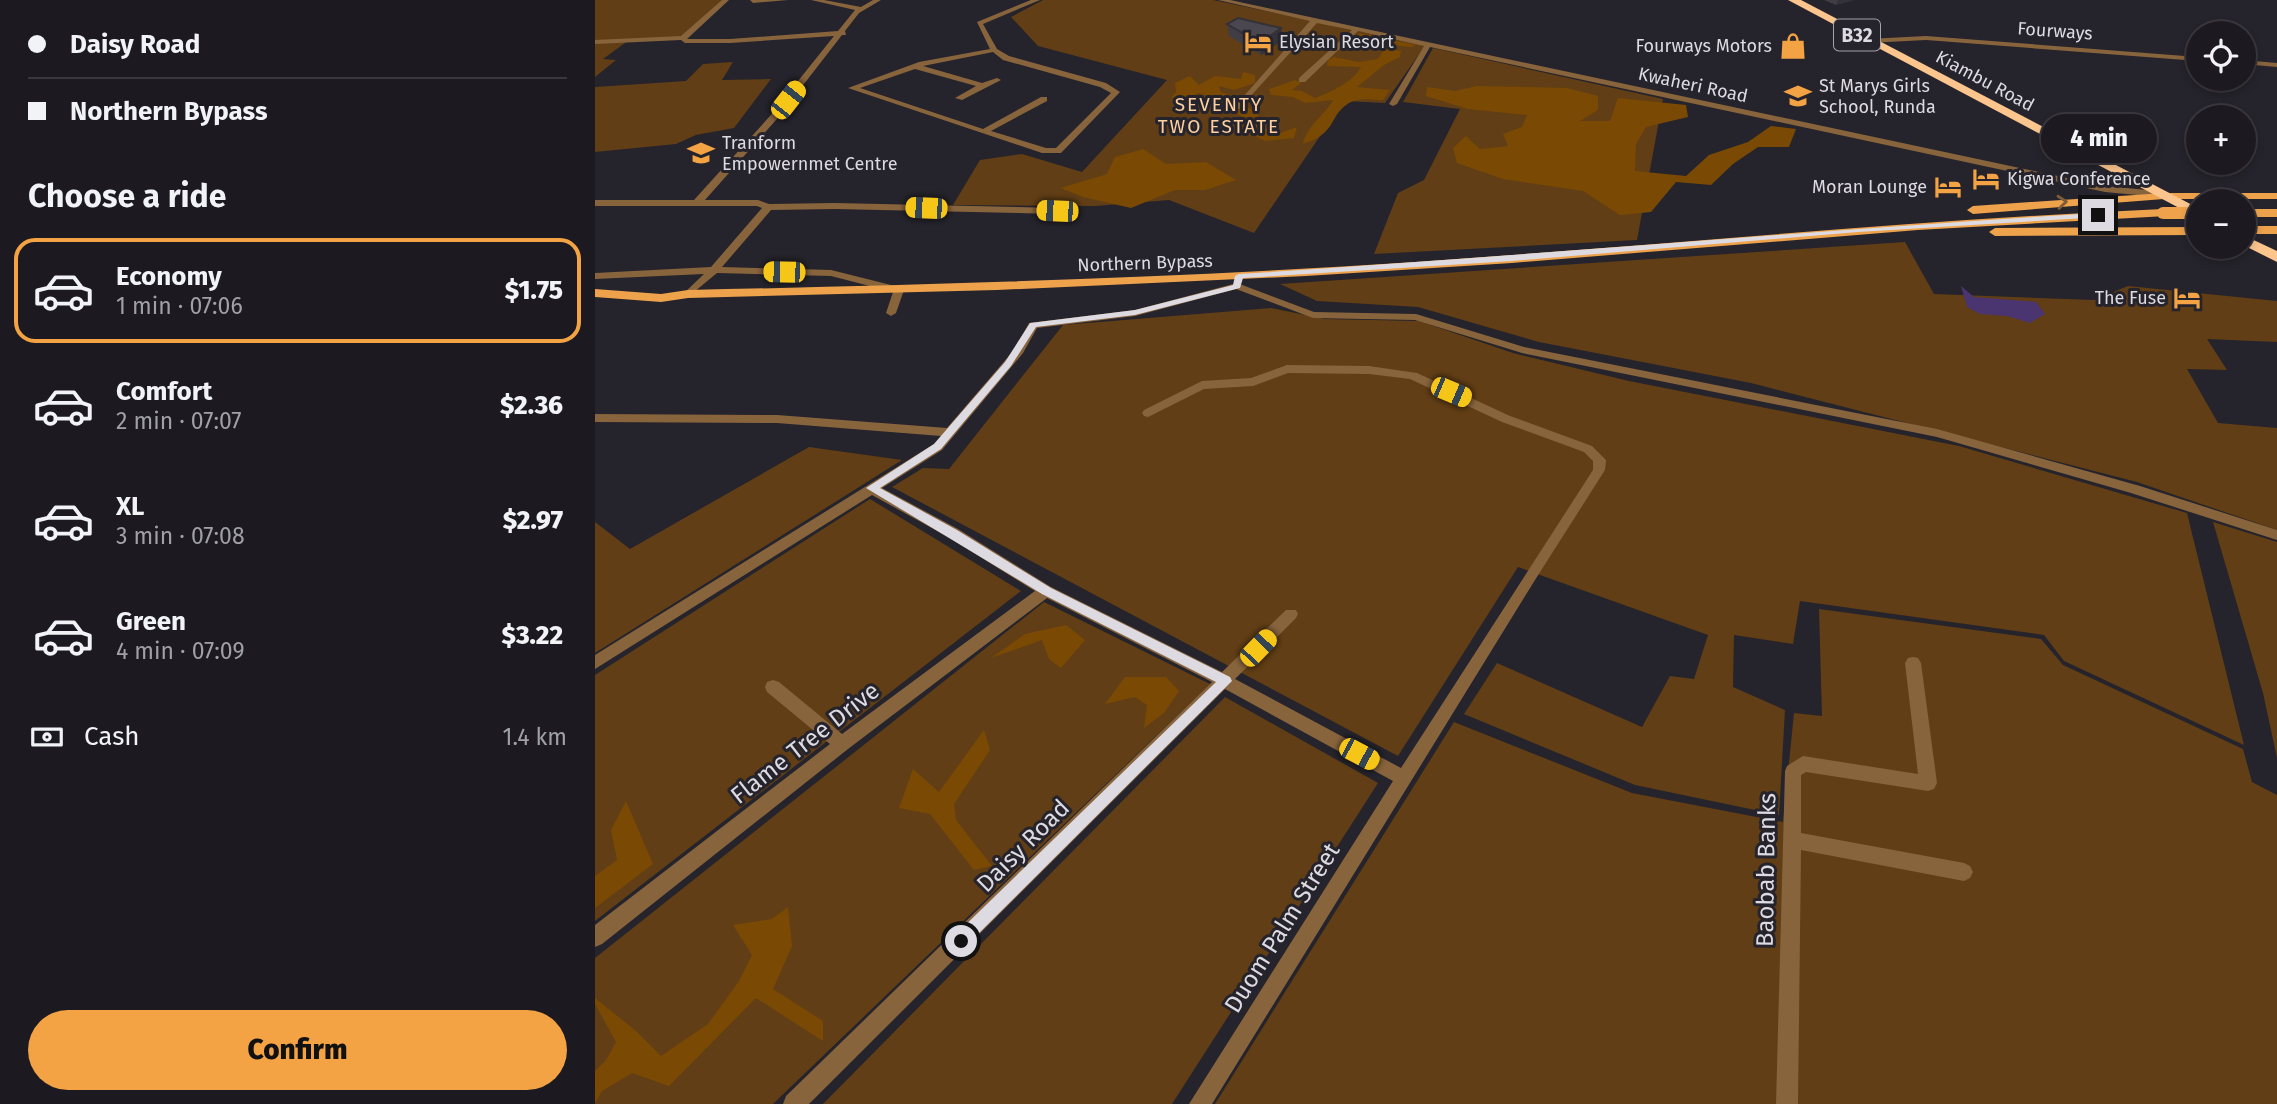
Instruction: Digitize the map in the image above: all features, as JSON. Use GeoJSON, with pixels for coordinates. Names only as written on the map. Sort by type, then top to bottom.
{"type":"FeatureCollection","features":[{"type":"Feature","properties":{"kind":"highway","name":"Kiambu Road"},"geometry":{"type":"LineString","coordinates":[[1793,0],[2186,208]]}},
{"type":"Feature","properties":{"kind":"highway"},"geometry":{"type":"LineString","coordinates":[[2256,246],[2277,257]]}},
{"type":"Feature","properties":{"kind":"main road"},"geometry":{"type":"LineString","coordinates":[[1702,243],[1751,234],[1978,209],[2162,195],[2277,196]]}},
{"type":"Feature","properties":{"kind":"main road"},"geometry":{"type":"LineString","coordinates":[[2256,213],[2277,213]]}},
{"type":"Feature","properties":{"kind":"main road","name":"Northern Bypass"},"geometry":{"type":"LineString","coordinates":[[595,293],[661,298],[688,294],[1238,281],[1994,220],[2186,214]]}},
{"type":"Feature","properties":{"kind":"main road"},"geometry":{"type":"LineString","coordinates":[[2256,230],[2277,230]]}},
{"type":"Feature","properties":{"kind":"main road"},"geometry":{"type":"LineString","coordinates":[[1784,236],[2186,231]]}},
{"type":"Feature","properties":{"kind":"street"},"geometry":{"type":"LineString","coordinates":[[683,38],[726,0]]}},
{"type":"Feature","properties":{"kind":"street"},"geometry":{"type":"LineString","coordinates":[[753,1],[785,0]]}},
{"type":"Feature","properties":{"kind":"street"},"geometry":{"type":"LineString","coordinates":[[814,0],[860,9]]}},
{"type":"Feature","properties":{"kind":"street"},"geometry":{"type":"LineString","coordinates":[[697,203],[749,147],[860,9],[878,0]]}},
{"type":"Feature","properties":{"kind":"street"},"geometry":{"type":"LineString","coordinates":[[994,50],[915,66],[852,88],[1045,151],[1058,151],[1116,92],[1103,85],[1006,58],[994,50],[979,23],[1037,0]]}},
{"type":"Feature","properties":{"kind":"street","name":"Kwaheri Road"},"geometry":{"type":"LineString","coordinates":[[1221,0],[2092,186],[2162,195]]}},
{"type":"Feature","properties":{"kind":"street"},"geometry":{"type":"LineString","coordinates":[[1239,107],[1315,20]]}},
{"type":"Feature","properties":{"kind":"street"},"geometry":{"type":"LineString","coordinates":[[1303,80],[1357,29]]}},
{"type":"Feature","properties":{"kind":"street"},"geometry":{"type":"LineString","coordinates":[[595,43],[683,38],[685,41],[730,41],[843,33]]}},
{"type":"Feature","properties":{"kind":"street","name":"Fourways"},"geometry":{"type":"LineString","coordinates":[[1868,41],[1910,39],[2072,47],[2186,58]]}},
{"type":"Feature","properties":{"kind":"street","name":"Fourways"},"geometry":{"type":"LineString","coordinates":[[1884,50],[1910,39]]}},
{"type":"Feature","properties":{"kind":"street"},"geometry":{"type":"LineString","coordinates":[[1393,104],[1429,43]]}},
{"type":"Feature","properties":{"kind":"street"},"geometry":{"type":"LineString","coordinates":[[2256,63],[2277,65]]}},
{"type":"Feature","properties":{"kind":"street"},"geometry":{"type":"LineString","coordinates":[[915,66],[983,86]]}},
{"type":"Feature","properties":{"kind":"street"},"geometry":{"type":"LineString","coordinates":[[959,98],[997,80]]}},
{"type":"Feature","properties":{"kind":"street"},"geometry":{"type":"LineString","coordinates":[[984,132],[1044,99]]}},
{"type":"Feature","properties":{"kind":"street"},"geometry":{"type":"LineString","coordinates":[[595,203],[1057,211]]}},
{"type":"Feature","properties":{"kind":"street"},"geometry":{"type":"LineString","coordinates":[[688,294],[714,270],[768,208]]}},
{"type":"Feature","properties":{"kind":"street"},"geometry":{"type":"LineString","coordinates":[[595,276],[714,270],[831,273],[899,290],[891,313]]}},
{"type":"Feature","properties":{"kind":"street"},"geometry":{"type":"LineString","coordinates":[[595,663],[938,447],[1013,357],[1033,325],[1135,313],[1238,281],[1313,315],[1416,317],[1522,350],[1937,433],[2135,489],[2277,535]]}},
{"type":"Feature","properties":{"kind":"street","name":"Duom Palm Street"},"geometry":{"type":"LineString","coordinates":[[1148,413],[1202,385],[1253,382],[1297,368],[1369,370],[1413,376],[1506,419],[1588,449],[1600,460],[1599,470],[1201,1104]]}},
{"type":"Feature","properties":{"kind":"street"},"geometry":{"type":"LineString","coordinates":[[595,418],[777,419],[949,432]]}},
{"type":"Feature","properties":{"kind":"street"},"geometry":{"type":"LineString","coordinates":[[871,488],[953,533],[1047,591],[1225,681],[1404,778]]}},
{"type":"Feature","properties":{"kind":"street","name":"Flame Tree Drive"},"geometry":{"type":"LineString","coordinates":[[595,937],[842,744],[1047,591]]}},
{"type":"Feature","properties":{"kind":"street","name":"Daisy Road"},"geometry":{"type":"LineString","coordinates":[[794,1104],[1291,614]]}},
{"type":"Feature","properties":{"kind":"street","name":"Baobab Banks"},"geometry":{"type":"LineString","coordinates":[[1787,1104],[1792,780],[1797,766],[1817,765],[1928,783],[1913,663]]}},
{"type":"Feature","properties":{"kind":"street"},"geometry":{"type":"LineString","coordinates":[[773,687],[842,744]]}},
{"type":"Feature","properties":{"kind":"street"},"geometry":{"type":"LineString","coordinates":[[1792,840],[1964,872]]}},
{"type":"Feature","properties":{"kind":"shaded area"},"geometry":{"type":"Polygon","coordinates":[[[595,0],[725,0],[678,39],[629,40],[603,59],[616,60],[595,77],[595,0]]]}},
{"type":"Feature","properties":{"kind":"shaded area"},"geometry":{"type":"Polygon","coordinates":[[[1043,0],[1213,0],[1426,44],[1385,103],[1344,101],[1254,233],[1169,200],[1095,206],[953,205],[980,160],[1022,154],[1082,172],[1167,80],[1038,46],[1011,17],[1043,0]]]}},
{"type":"Feature","properties":{"kind":"shaded area"},"geometry":{"type":"Polygon","coordinates":[[[1359,33],[1416,45],[1391,45],[1390,49],[1401,51],[1400,57],[1384,65],[1357,87],[1390,90],[1383,100],[1361,99],[1349,103],[1342,108],[1322,135],[1303,144],[1308,131],[1333,100],[1305,103],[1293,97],[1271,95],[1269,89],[1295,80],[1301,83],[1292,90],[1302,91],[1315,98],[1341,86],[1361,67],[1327,66],[1328,60],[1334,57],[1359,62],[1378,59],[1383,51],[1374,46],[1373,41],[1356,38],[1359,33]]]}},
{"type":"Feature","properties":{"kind":"shaded area"},"geometry":{"type":"Polygon","coordinates":[[[1433,48],[1663,99],[1637,240],[1374,254],[1398,193],[1424,180],[1460,109],[1403,102],[1433,48]]]}},
{"type":"Feature","properties":{"kind":"shaded area"},"geometry":{"type":"Polygon","coordinates":[[[733,62],[722,80],[771,79],[734,128],[696,135],[676,144],[595,152],[595,87],[686,81],[703,64],[733,62]]]}},
{"type":"Feature","properties":{"kind":"shaded area"},"geometry":{"type":"Polygon","coordinates":[[[1243,72],[1255,75],[1255,83],[1234,90],[1219,86],[1221,92],[1232,96],[1258,114],[1259,126],[1277,134],[1297,127],[1294,138],[1265,141],[1241,129],[1243,117],[1228,109],[1215,107],[1213,97],[1198,93],[1192,98],[1171,98],[1176,92],[1175,83],[1190,76],[1199,85],[1215,76],[1241,79],[1243,72]]]}},
{"type":"Feature","properties":{"kind":"shaded area"},"geometry":{"type":"Polygon","coordinates":[[[1477,86],[1567,88],[1598,96],[1598,110],[1580,121],[1610,121],[1618,98],[1686,105],[1688,117],[1646,127],[1636,144],[1635,171],[1686,176],[1709,155],[1748,142],[1771,126],[1796,129],[1789,147],[1758,147],[1733,164],[1711,185],[1676,182],[1651,212],[1620,215],[1583,191],[1503,179],[1457,163],[1453,148],[1466,136],[1480,149],[1508,146],[1503,134],[1522,127],[1527,115],[1468,109],[1426,96],[1427,87],[1455,91],[1477,86]]]}},
{"type":"Feature","properties":{"kind":"shaded area"},"geometry":{"type":"Polygon","coordinates":[[[1143,149],[1166,164],[1206,162],[1236,180],[1205,190],[1175,190],[1131,208],[1083,197],[1061,188],[1107,174],[1115,157],[1143,149]]]}},
{"type":"Feature","properties":{"kind":"shaded area"},"geometry":{"type":"Polygon","coordinates":[[[1905,242],[1934,294],[2094,300],[2128,286],[2277,301],[2277,342],[2207,339],[2227,370],[2187,369],[2218,423],[2277,428],[2277,530],[2137,482],[1751,383],[1539,342],[1418,307],[1317,301],[1280,284],[1905,242]]]}},
{"type":"Feature","properties":{"kind":"shaded area"},"geometry":{"type":"Polygon","coordinates":[[[1961,286],[1974,297],[2036,302],[2045,314],[2030,323],[2007,316],[1980,314],[1967,307],[1961,286]]]}},
{"type":"Feature","properties":{"kind":"shaded area"},"geometry":{"type":"Polygon","coordinates":[[[1271,308],[1325,319],[1419,321],[1513,353],[1629,381],[1959,446],[2187,513],[2244,745],[2064,661],[2044,635],[1800,601],[1793,644],[1734,635],[1733,687],[1785,710],[1779,815],[1635,785],[1464,714],[1497,663],[1642,727],[1670,676],[1694,679],[1708,635],[1518,567],[1398,756],[892,487],[923,468],[949,469],[1063,325],[1271,308]]]}},
{"type":"Feature","properties":{"kind":"shaded area"},"geometry":{"type":"Polygon","coordinates":[[[809,447],[902,460],[595,653],[595,522],[630,549],[809,447]]]}},
{"type":"Feature","properties":{"kind":"shaded area"},"geometry":{"type":"Polygon","coordinates":[[[870,499],[1021,591],[595,921],[595,675],[870,499]]]}},
{"type":"Feature","properties":{"kind":"shaded area"},"geometry":{"type":"Polygon","coordinates":[[[2213,522],[2277,542],[2277,758],[2263,693],[2213,522]]]}},
{"type":"Feature","properties":{"kind":"shaded area"},"geometry":{"type":"Polygon","coordinates":[[[1044,602],[1210,684],[773,1104],[595,1104],[595,958],[1044,602]]]}},
{"type":"Feature","properties":{"kind":"shaded area"},"geometry":{"type":"Polygon","coordinates":[[[1819,609],[2041,639],[2063,665],[2243,749],[2252,782],[2277,795],[2277,1104],[1215,1104],[1454,722],[1632,793],[1783,822],[1794,713],[1822,716],[1819,609]]]}},
{"type":"Feature","properties":{"kind":"shaded area"},"geometry":{"type":"Polygon","coordinates":[[[1066,625],[1085,640],[1061,668],[1049,659],[1042,640],[991,658],[1025,634],[1066,625]]]}},
{"type":"Feature","properties":{"kind":"shaded area"},"geometry":{"type":"Polygon","coordinates":[[[1125,677],[1166,677],[1179,691],[1164,713],[1144,728],[1147,705],[1135,697],[1105,704],[1125,677]]]}},
{"type":"Feature","properties":{"kind":"shaded area"},"geometry":{"type":"Polygon","coordinates":[[[1225,697],[1378,783],[1172,1104],[823,1104],[1225,697]]]}},
{"type":"Feature","properties":{"kind":"shaded area"},"geometry":{"type":"Polygon","coordinates":[[[984,730],[990,750],[954,804],[956,820],[992,866],[974,870],[930,814],[899,808],[913,769],[939,792],[984,730]]]}},
{"type":"Feature","properties":{"kind":"shaded area"},"geometry":{"type":"Polygon","coordinates":[[[626,801],[653,864],[595,908],[595,876],[617,860],[611,830],[626,801]]]}},
{"type":"Feature","properties":{"kind":"shaded area"},"geometry":{"type":"Polygon","coordinates":[[[788,907],[792,946],[773,989],[823,1021],[823,1041],[756,998],[669,1086],[632,1073],[602,1091],[595,1103],[595,1071],[606,1060],[616,1042],[595,1004],[595,998],[636,1031],[661,1056],[708,1024],[739,981],[752,955],[733,925],[772,919],[788,907]]]}},
{"type":"Feature","properties":{"kind":"building"},"geometry":{"type":"Polygon","coordinates":[[[1238,18],[1281,28],[1260,43],[1227,24],[1238,18]]]}},
{"type":"Feature","properties":{"kind":"place","name":"Elysian Resort"},"geometry":{"type":"Point","coordinates":[1258,42]}},
{"type":"Feature","properties":{"kind":"place","name":"Fourways Motors"},"geometry":{"type":"Point","coordinates":[1793,46]}},
{"type":"Feature","properties":{"kind":"place","name":"St Marys Girls School, Runda"},"geometry":{"type":"Point","coordinates":[1798,96]}},
{"type":"Feature","properties":{"kind":"place","name":"Tranform Empowernmet Centre"},"geometry":{"type":"Point","coordinates":[701,153]}},
{"type":"Feature","properties":{"kind":"place","name":"Kigwa Conference"},"geometry":{"type":"Point","coordinates":[1986,179]}},
{"type":"Feature","properties":{"kind":"place","name":"Moran Lounge"},"geometry":{"type":"Point","coordinates":[1948,187]}},
{"type":"Feature","properties":{"kind":"place","name":"The Fuse"},"geometry":{"type":"Point","coordinates":[2187,298]}},
{"type":"Feature","properties":{"kind":"district","name":"SEVENTY TWO ESTATE"},"geometry":{"type":"Point","coordinates":[1219,115]}},
{"type":"Feature","properties":{"kind":"route"},"geometry":{"type":"LineString","coordinates":[[961,941],[1225,681],[1047,591],[953,533],[871,488],[938,447],[1019,351],[1033,325],[1135,313],[1237,286],[1239,276],[1512,259],[1858,230],[2098,215]]}}]}
